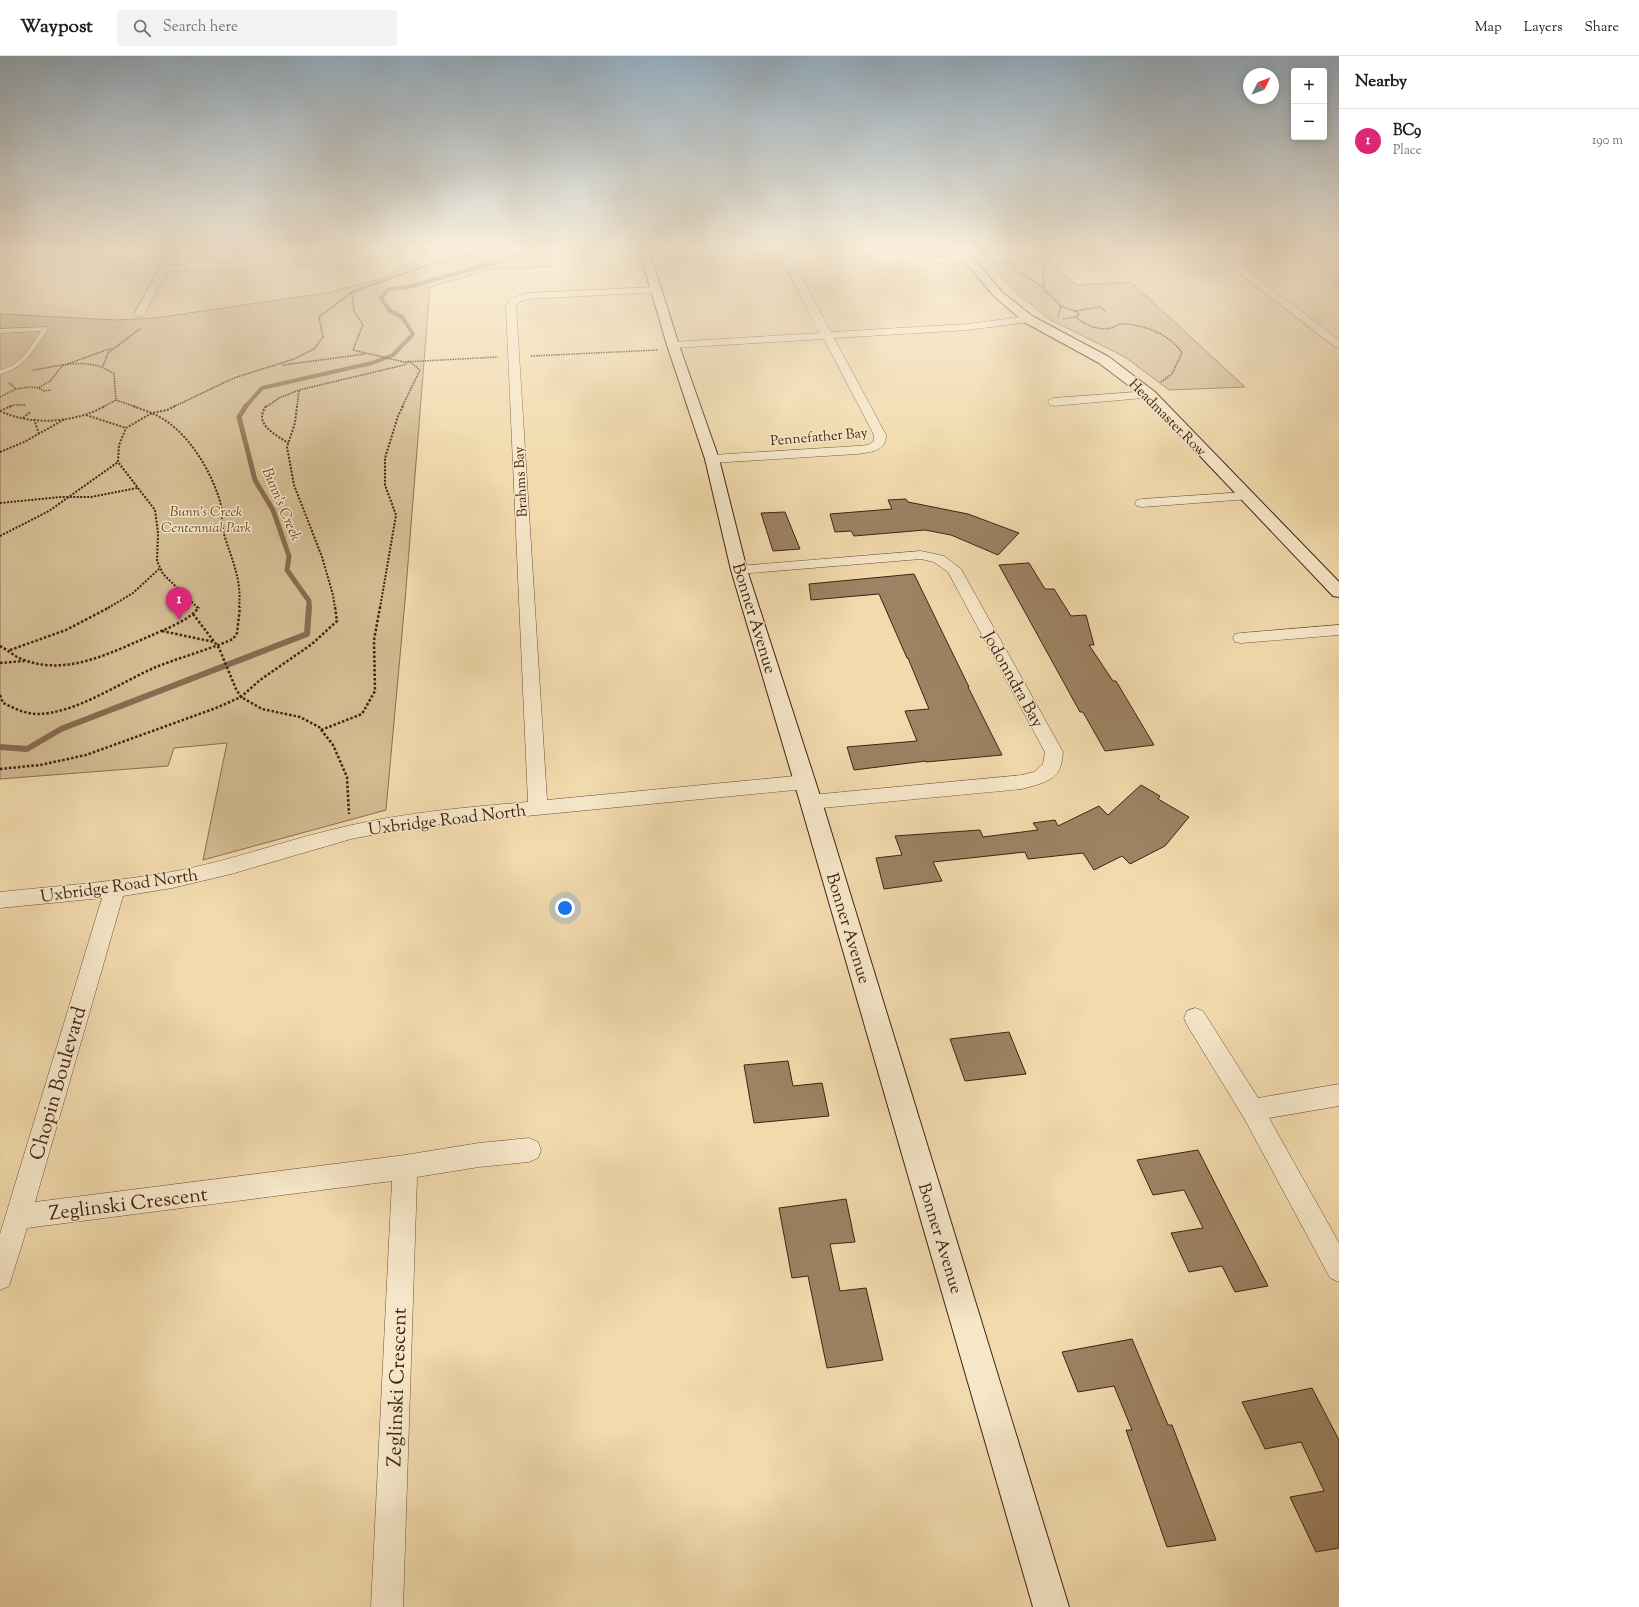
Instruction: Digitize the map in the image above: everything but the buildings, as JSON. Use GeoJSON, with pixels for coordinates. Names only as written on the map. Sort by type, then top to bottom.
{"type":"FeatureCollection","features":[{"type":"Feature","properties":{"kind":"street","name":"Brahms Bay"},"geometry":{"type":"LineString","coordinates":[[512,322],[538,807]]}},
{"type":"Feature","properties":{"kind":"street","name":"Bonner Avenue"},"geometry":{"type":"LineString","coordinates":[[666,322],[712,459],[739,570],[808,792],[1051,1607]]}},
{"type":"Feature","properties":{"kind":"street"},"geometry":{"type":"LineString","coordinates":[[821,322],[828,336]]}},
{"type":"Feature","properties":{"kind":"street"},"geometry":{"type":"LineString","coordinates":[[674,347],[968,327],[1003,322]]}},
{"type":"Feature","properties":{"kind":"street","name":"Headmaster Row"},"geometry":{"type":"LineString","coordinates":[[1034,322],[1104,360],[1128,377],[1153,389],[1245,496],[1339,592]]}},
{"type":"Feature","properties":{"kind":"street"},"geometry":{"type":"LineString","coordinates":[[1309,322],[1339,345]]}},
{"type":"Feature","properties":{"kind":"street","name":"Pennefather Bay"},"geometry":{"type":"LineString","coordinates":[[712,459],[857,450],[872,448],[880,442],[880,435],[828,336]]}},
{"type":"Feature","properties":{"kind":"street"},"geometry":{"type":"LineString","coordinates":[[1054,402],[1153,389]]}},
{"type":"Feature","properties":{"kind":"street"},"geometry":{"type":"LineString","coordinates":[[1142,503],[1245,496]]}},
{"type":"Feature","properties":{"kind":"street","name":"Jodonndra Bay"},"geometry":{"type":"LineString","coordinates":[[739,570],[921,555],[939,559],[954,569],[1054,752],[1052,767],[1040,777],[1022,782],[808,792]]}},
{"type":"Feature","properties":{"kind":"street"},"geometry":{"type":"LineString","coordinates":[[1241,638],[1339,630]]}},
{"type":"Feature","properties":{"kind":"street","name":"Uxbridge Road North"},"geometry":{"type":"LineString","coordinates":[[0,900],[115,889],[172,880],[232,866],[351,832],[413,820],[538,807],[808,792]]}},
{"type":"Feature","properties":{"kind":"street","name":"Chopin Boulevard"},"geometry":{"type":"LineString","coordinates":[[0,1277],[115,889]]}},
{"type":"Feature","properties":{"kind":"street"},"geometry":{"type":"LineString","coordinates":[[1195,1018],[1252,1110],[1339,1269]]}},
{"type":"Feature","properties":{"kind":"street"},"geometry":{"type":"LineString","coordinates":[[1252,1110],[1339,1095]]}},
{"type":"Feature","properties":{"kind":"street","name":"Zeglinski Crescent"},"geometry":{"type":"LineString","coordinates":[[18,1217],[405,1166],[479,1154],[529,1150]]}},
{"type":"Feature","properties":{"kind":"street","name":"Zeglinski Crescent"},"geometry":{"type":"LineString","coordinates":[[387,1607],[405,1166]]}},
{"type":"Feature","properties":{"kind":"lane"},"geometry":{"type":"LineString","coordinates":[[0,331],[45,329],[26,359],[2,372]]}},
{"type":"Feature","properties":{"kind":"path"},"geometry":{"type":"LineString","coordinates":[[38,388],[50,381],[62,366],[112,348],[124,342],[150,322]]}},
{"type":"Feature","properties":{"kind":"path"},"geometry":{"type":"LineString","coordinates":[[278,366],[314,349],[323,337],[320,322]]}},
{"type":"Feature","properties":{"kind":"path"},"geometry":{"type":"LineString","coordinates":[[361,322],[363,325],[353,350],[404,362],[674,347]]}},
{"type":"Feature","properties":{"kind":"path"},"geometry":{"type":"LineString","coordinates":[[1084,322],[1097,327],[1107,328],[1120,324],[1132,325],[1172,340],[1179,346],[1182,353],[1177,368],[1169,379],[1153,389]]}},
{"type":"Feature","properties":{"kind":"path"},"geometry":{"type":"LineString","coordinates":[[103,366],[105,356],[112,348]]}},
{"type":"Feature","properties":{"kind":"path"},"geometry":{"type":"LineString","coordinates":[[0,663],[25,661],[43,664],[80,663],[100,658],[193,614],[200,607],[163,574],[157,561],[158,533],[155,510],[118,462],[119,444],[126,428],[152,414],[167,410],[234,378],[278,366],[368,353]]}},
{"type":"Feature","properties":{"kind":"path"},"geometry":{"type":"LineString","coordinates":[[288,443],[265,425],[262,418],[267,404],[299,390],[404,365],[409,361]]}},
{"type":"Feature","properties":{"kind":"path"},"geometry":{"type":"LineString","coordinates":[[322,730],[362,714],[375,691],[374,640],[396,515],[385,485],[385,458],[398,416],[420,370],[409,361]]}},
{"type":"Feature","properties":{"kind":"path"},"geometry":{"type":"LineString","coordinates":[[16,389],[2,377],[2,372],[81,364],[103,366],[114,374],[116,400]]}},
{"type":"Feature","properties":{"kind":"path"},"geometry":{"type":"LineString","coordinates":[[0,397],[16,389],[29,387],[38,388],[44,391],[51,390]]}},
{"type":"Feature","properties":{"kind":"path"},"geometry":{"type":"LineString","coordinates":[[0,769],[40,765],[86,755],[216,708],[241,697],[260,680],[312,644],[337,621],[333,595],[322,557],[306,519],[294,484],[286,447],[295,423],[299,390]]}},
{"type":"Feature","properties":{"kind":"path"},"geometry":{"type":"LineString","coordinates":[[0,411],[10,416],[22,418],[68,418],[86,415],[116,400],[152,414],[169,423],[191,445],[208,472],[220,502],[222,527],[233,564],[239,578],[241,592],[237,633],[233,639],[218,647],[156,667],[83,702],[57,711],[37,714],[17,710],[3,703],[0,695]]}},
{"type":"Feature","properties":{"kind":"path"},"geometry":{"type":"LineString","coordinates":[[0,411],[14,405],[26,405]]}},
{"type":"Feature","properties":{"kind":"path"},"geometry":{"type":"LineString","coordinates":[[22,418],[30,412]]}},
{"type":"Feature","properties":{"kind":"path"},"geometry":{"type":"LineString","coordinates":[[86,415],[126,428]]}},
{"type":"Feature","properties":{"kind":"path"},"geometry":{"type":"LineString","coordinates":[[0,452],[39,434],[68,418]]}},
{"type":"Feature","properties":{"kind":"path"},"geometry":{"type":"LineString","coordinates":[[34,419],[39,434]]}},
{"type":"Feature","properties":{"kind":"path"},"geometry":{"type":"LineString","coordinates":[[0,536],[49,511],[118,462]]}},
{"type":"Feature","properties":{"kind":"path"},"geometry":{"type":"LineString","coordinates":[[0,503],[68,497],[91,497],[137,488]]}},
{"type":"Feature","properties":{"kind":"path"},"geometry":{"type":"LineString","coordinates":[[9,650],[66,630],[97,614],[133,593],[160,568]]}},
{"type":"Feature","properties":{"kind":"path"},"geometry":{"type":"LineString","coordinates":[[193,614],[218,647],[233,684],[241,697],[262,709],[300,717],[319,727],[333,745],[347,777],[351,832]]}},
{"type":"Feature","properties":{"kind":"path"},"geometry":{"type":"LineString","coordinates":[[161,630],[214,642]]}},
{"type":"Feature","properties":{"kind":"path"},"geometry":{"type":"LineString","coordinates":[[0,646],[9,650],[25,661]]}},
{"type":"Feature","properties":{"kind":"green space","name":"Bunn's Creek Centennial Park"},"geometry":{"type":"Polygon","coordinates":[[[0,322],[427,322],[405,601],[386,810],[203,860],[227,743],[174,748],[168,766],[0,779],[0,322]]]}},
{"type":"Feature","properties":{"kind":"green space"},"geometry":{"type":"Polygon","coordinates":[[[1056,322],[1175,322],[1245,387],[1169,390],[1125,357],[1056,322]]]}},
{"type":"Feature","properties":{"kind":"waterway","name":"Bunn's Creek"},"geometry":{"type":"LineString","coordinates":[[245,407],[262,388],[372,363],[393,355],[413,334],[405,322]]}},
{"type":"Feature","properties":{"kind":"waterway","name":"Bunn's Creek"},"geometry":{"type":"LineString","coordinates":[[246,406],[239,417],[255,480],[273,510],[289,556],[287,570],[309,601],[309,607]]}},
{"type":"Feature","properties":{"kind":"waterway","name":"Bunn's Creek"},"geometry":{"type":"LineString","coordinates":[[0,747],[27,749],[61,729],[307,634],[309,607]]}},
{"type":"Feature","properties":{"kind":"place","name":"BC9"},"geometry":{"type":"Point","coordinates":[179,620]}}]}
